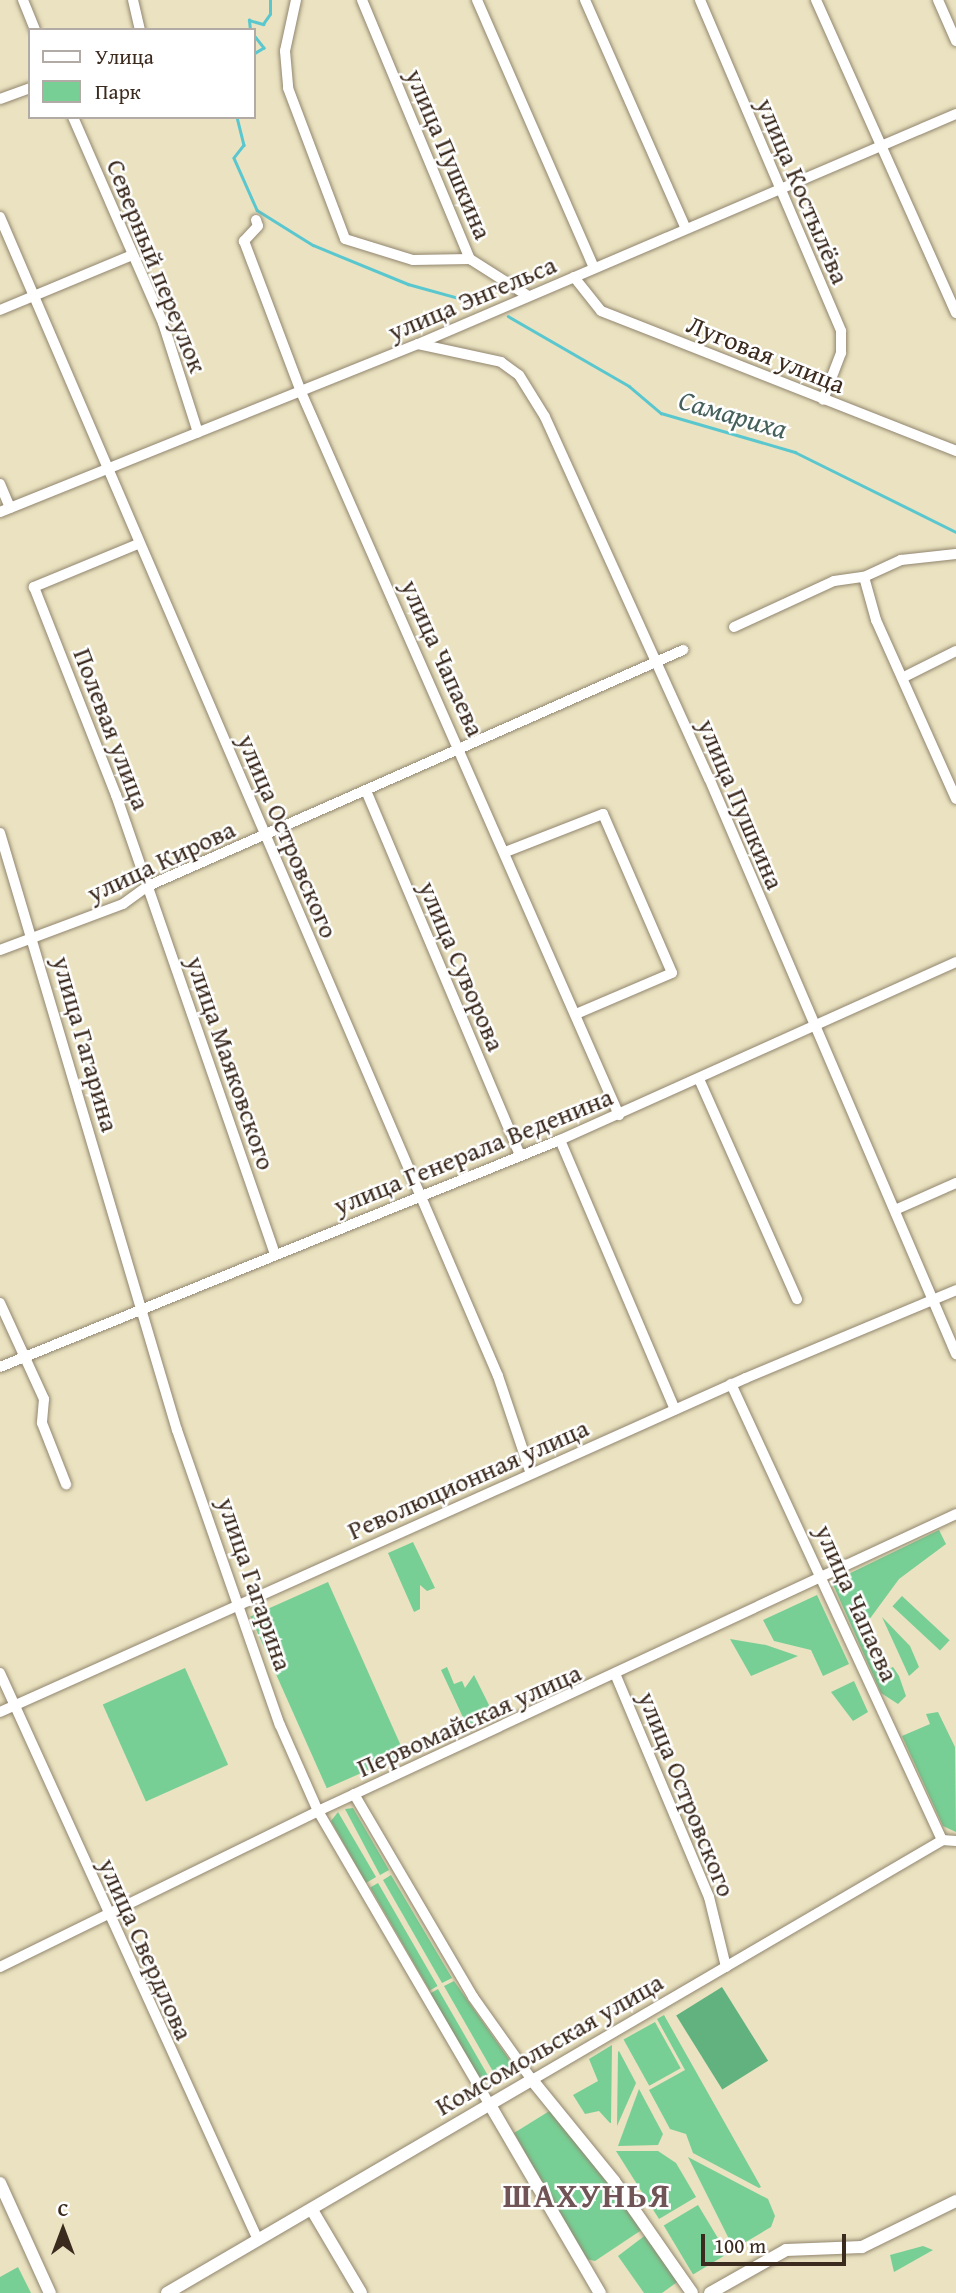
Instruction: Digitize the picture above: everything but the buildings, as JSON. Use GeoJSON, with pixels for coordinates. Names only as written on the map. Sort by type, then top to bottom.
{"type":"FeatureCollection","features":[{"type":"Feature","properties":{"kind":"street"},"geometry":{"type":"LineString","coordinates":[[23,0],[35,28]]}},
{"type":"Feature","properties":{"kind":"street"},"geometry":{"type":"LineString","coordinates":[[133,0],[140,28]]}},
{"type":"Feature","properties":{"kind":"street"},"geometry":{"type":"LineString","coordinates":[[296,0],[285,51],[288,88],[345,239],[413,260],[470,259]]}},
{"type":"Feature","properties":{"kind":"street","name":"улица Пушкина"},"geometry":{"type":"LineString","coordinates":[[362,0],[470,259],[528,296]]}},
{"type":"Feature","properties":{"kind":"street"},"geometry":{"type":"LineString","coordinates":[[477,0],[594,268]]}},
{"type":"Feature","properties":{"kind":"street"},"geometry":{"type":"LineString","coordinates":[[585,0],[686,229]]}},
{"type":"Feature","properties":{"kind":"street","name":"улица Костылёва"},"geometry":{"type":"LineString","coordinates":[[700,0],[778,190],[841,331],[841,353],[823,400]]}},
{"type":"Feature","properties":{"kind":"street"},"geometry":{"type":"LineString","coordinates":[[817,0],[956,313]]}},
{"type":"Feature","properties":{"kind":"street"},"geometry":{"type":"LineString","coordinates":[[938,0],[956,41]]}},
{"type":"Feature","properties":{"kind":"street"},"geometry":{"type":"LineString","coordinates":[[0,100],[28,89]]}},
{"type":"Feature","properties":{"kind":"street","name":"улица Энгельса"},"geometry":{"type":"LineString","coordinates":[[5,510],[418,344],[956,114]]}},
{"type":"Feature","properties":{"kind":"street","name":"Северный переулок"},"geometry":{"type":"LineString","coordinates":[[74,119],[163,323],[198,433]]}},
{"type":"Feature","properties":{"kind":"street","name":"улица Островского"},"geometry":{"type":"LineString","coordinates":[[0,217],[110,467],[138,544],[267,836],[418,1197],[498,1376],[531,1474]]}},
{"type":"Feature","properties":{"kind":"street","name":"улица Чапаева"},"geometry":{"type":"LineString","coordinates":[[256,220],[258,226],[244,242],[301,392],[508,851],[619,1115]]}},
{"type":"Feature","properties":{"kind":"street"},"geometry":{"type":"LineString","coordinates":[[0,310],[132,255]]}},
{"type":"Feature","properties":{"kind":"street","name":"Луговая улица"},"geometry":{"type":"LineString","coordinates":[[574,277],[601,311],[956,451]]}},
{"type":"Feature","properties":{"kind":"street","name":"улица Пушкина"},"geometry":{"type":"LineString","coordinates":[[418,344],[482,353],[519,374],[657,662],[956,1354]]}},
{"type":"Feature","properties":{"kind":"street"},"geometry":{"type":"LineString","coordinates":[[0,484],[5,510]]}},
{"type":"Feature","properties":{"kind":"street","name":"Полевая улица"},"geometry":{"type":"LineString","coordinates":[[138,544],[34,587],[148,886]]}},
{"type":"Feature","properties":{"kind":"street"},"geometry":{"type":"LineString","coordinates":[[734,627],[834,581],[864,577],[901,560],[956,554]]}},
{"type":"Feature","properties":{"kind":"street"},"geometry":{"type":"LineString","coordinates":[[864,577],[876,620],[904,677],[956,799]]}},
{"type":"Feature","properties":{"kind":"street","name":"улица Кирова"},"geometry":{"type":"LineString","coordinates":[[0,950],[32,941],[123,904],[148,886],[367,793],[683,650]]}},
{"type":"Feature","properties":{"kind":"street"},"geometry":{"type":"LineString","coordinates":[[904,677],[956,651]]}},
{"type":"Feature","properties":{"kind":"street","name":"улица Суворова"},"geometry":{"type":"LineString","coordinates":[[367,793],[520,1155]]}},
{"type":"Feature","properties":{"kind":"street"},"geometry":{"type":"LineString","coordinates":[[508,851],[603,814],[672,973],[576,1014]]}},
{"type":"Feature","properties":{"kind":"street","name":"улица Гагарина"},"geometry":{"type":"LineString","coordinates":[[0,834],[140,1307],[236,1606],[318,1811],[600,2293]]}},
{"type":"Feature","properties":{"kind":"street","name":"улица Маяковского"},"geometry":{"type":"LineString","coordinates":[[148,886],[275,1253]]}},
{"type":"Feature","properties":{"kind":"street","name":"улица Генерала Веденина"},"geometry":{"type":"LineString","coordinates":[[0,1367],[140,1307],[619,1115],[956,962]]}},
{"type":"Feature","properties":{"kind":"street"},"geometry":{"type":"LineString","coordinates":[[699,1079],[797,1298]]}},
{"type":"Feature","properties":{"kind":"street"},"geometry":{"type":"LineString","coordinates":[[559,1140],[675,1409]]}},
{"type":"Feature","properties":{"kind":"street"},"geometry":{"type":"LineString","coordinates":[[895,1210],[956,1183]]}},
{"type":"Feature","properties":{"kind":"street","name":"Революционная улица"},"geometry":{"type":"LineString","coordinates":[[0,1712],[731,1384],[956,1290]]}},
{"type":"Feature","properties":{"kind":"street"},"geometry":{"type":"LineString","coordinates":[[0,1303],[44,1399],[42,1423],[66,1484]]}},
{"type":"Feature","properties":{"kind":"street","name":"улица Чапаева"},"geometry":{"type":"LineString","coordinates":[[731,1384],[942,1840]]}},
{"type":"Feature","properties":{"kind":"street","name":"Первомайская улица"},"geometry":{"type":"LineString","coordinates":[[0,1968],[318,1811],[617,1676],[956,1514]]}},
{"type":"Feature","properties":{"kind":"street","name":"улица Свердлова"},"geometry":{"type":"LineString","coordinates":[[0,1673],[107,1914],[258,2241]]}},
{"type":"Feature","properties":{"kind":"street","name":"улица Островского"},"geometry":{"type":"LineString","coordinates":[[617,1676],[709,1897],[726,1967]]}},
{"type":"Feature","properties":{"kind":"street"},"geometry":{"type":"LineString","coordinates":[[354,1794],[473,1997],[532,2080],[614,2181],[692,2293]]}},
{"type":"Feature","properties":{"kind":"street"},"geometry":{"type":"LineString","coordinates":[[942,1840],[956,1841]]}},
{"type":"Feature","properties":{"kind":"street","name":"Комсомольская улица"},"geometry":{"type":"LineString","coordinates":[[167,2293],[942,1840]]}},
{"type":"Feature","properties":{"kind":"street"},"geometry":{"type":"LineString","coordinates":[[0,2183],[50,2293]]}},
{"type":"Feature","properties":{"kind":"street"},"geometry":{"type":"LineString","coordinates":[[710,2293],[786,2250],[862,2247],[956,2201]]}},
{"type":"Feature","properties":{"kind":"street"},"geometry":{"type":"LineString","coordinates":[[312,2210],[361,2293]]}},
{"type":"Feature","properties":{"kind":"green space"},"geometry":{"type":"Polygon","coordinates":[[[939,1530],[946,1544],[899,1579],[866,1624],[886,1670],[893,1667],[899,1676],[906,1696],[898,1704],[881,1693],[832,1582],[939,1530]]]}},
{"type":"Feature","properties":{"kind":"green space"},"geometry":{"type":"Polygon","coordinates":[[[413,1542],[435,1588],[427,1591],[420,1585],[420,1609],[414,1612],[388,1553],[413,1542]]]}},
{"type":"Feature","properties":{"kind":"green space"},"geometry":{"type":"Polygon","coordinates":[[[328,1582],[404,1754],[327,1788],[250,1617],[328,1582]]]}},
{"type":"Feature","properties":{"kind":"green space"},"geometry":{"type":"Polygon","coordinates":[[[817,1595],[849,1664],[823,1676],[811,1650],[774,1641],[763,1620],[817,1595]]]}},
{"type":"Feature","properties":{"kind":"green space"},"geometry":{"type":"Polygon","coordinates":[[[902,1596],[950,1640],[940,1651],[892,1606],[902,1596]]]}},
{"type":"Feature","properties":{"kind":"green space"},"geometry":{"type":"Polygon","coordinates":[[[882,1617],[910,1646],[919,1667],[909,1676],[882,1617]]]}},
{"type":"Feature","properties":{"kind":"green space"},"geometry":{"type":"Polygon","coordinates":[[[730,1639],[766,1645],[798,1656],[751,1676],[730,1639]]]}},
{"type":"Feature","properties":{"kind":"green space"},"geometry":{"type":"Polygon","coordinates":[[[447,1667],[454,1684],[462,1681],[465,1688],[474,1675],[493,1713],[467,1726],[441,1670],[447,1667]]]}},
{"type":"Feature","properties":{"kind":"green space"},"geometry":{"type":"Polygon","coordinates":[[[185,1668],[228,1765],[146,1801],[103,1705],[185,1668]]]}},
{"type":"Feature","properties":{"kind":"green space"},"geometry":{"type":"Polygon","coordinates":[[[854,1681],[868,1712],[853,1721],[831,1692],[854,1681]]]}},
{"type":"Feature","properties":{"kind":"green space"},"geometry":{"type":"Polygon","coordinates":[[[938,1712],[955,1747],[956,1832],[943,1826],[902,1736],[930,1724],[926,1714],[938,1712]]]}},
{"type":"Feature","properties":{"kind":"green space"},"geometry":{"type":"Polygon","coordinates":[[[353,1808],[389,1870],[380,1875],[345,1809],[353,1808]]]}},
{"type":"Feature","properties":{"kind":"green space"},"geometry":{"type":"Polygon","coordinates":[[[338,1812],[376,1877],[366,1883],[331,1821],[338,1812]]]}},
{"type":"Feature","properties":{"kind":"green space"},"geometry":{"type":"Polygon","coordinates":[[[391,1875],[452,1978],[442,1983],[383,1880],[391,1875]]]}},
{"type":"Feature","properties":{"kind":"green space"},"geometry":{"type":"Polygon","coordinates":[[[378,1883],[438,1986],[430,1991],[370,1888],[378,1883]]]}},
{"type":"Feature","properties":{"kind":"green space"},"geometry":{"type":"Polygon","coordinates":[[[454,1981],[513,2065],[495,2075],[444,1986],[454,1981]]]}},
{"type":"Feature","properties":{"kind":"green space"},"geometry":{"type":"Polygon","coordinates":[[[722,1987],[768,2061],[722,2089],[676,2016],[722,1987]]]}},
{"type":"Feature","properties":{"kind":"green space"},"geometry":{"type":"Polygon","coordinates":[[[438,1989],[490,2078],[482,2083],[430,1994],[438,1989]]]}},
{"type":"Feature","properties":{"kind":"green space"},"geometry":{"type":"Polygon","coordinates":[[[664,2015],[761,2187],[693,2153],[686,2134],[670,2129],[649,2090],[685,2070],[657,2019],[664,2015]]]}},
{"type":"Feature","properties":{"kind":"green space"},"geometry":{"type":"Polygon","coordinates":[[[655,2022],[681,2068],[649,2086],[624,2039],[655,2022]]]}},
{"type":"Feature","properties":{"kind":"green space"},"geometry":{"type":"Polygon","coordinates":[[[612,2045],[610,2123],[599,2111],[585,2114],[573,2095],[598,2081],[589,2059],[612,2045]]]}},
{"type":"Feature","properties":{"kind":"green space"},"geometry":{"type":"Polygon","coordinates":[[[618,2052],[636,2083],[617,2126],[618,2052]]]}},
{"type":"Feature","properties":{"kind":"green space"},"geometry":{"type":"Polygon","coordinates":[[[639,2089],[663,2134],[658,2145],[618,2146],[639,2089]]]}},
{"type":"Feature","properties":{"kind":"green space"},"geometry":{"type":"Polygon","coordinates":[[[551,2110],[643,2229],[595,2261],[586,2259],[514,2133],[551,2110]]]}},
{"type":"Feature","properties":{"kind":"green space"},"geometry":{"type":"Polygon","coordinates":[[[616,2151],[658,2151],[676,2163],[696,2197],[659,2219],[616,2151]]]}},
{"type":"Feature","properties":{"kind":"green space"},"geometry":{"type":"Polygon","coordinates":[[[688,2157],[768,2199],[775,2216],[771,2227],[734,2249],[688,2157]]]}},
{"type":"Feature","properties":{"kind":"green space"},"geometry":{"type":"Polygon","coordinates":[[[698,2205],[727,2254],[693,2274],[664,2226],[698,2205]]]}},
{"type":"Feature","properties":{"kind":"green space"},"geometry":{"type":"Polygon","coordinates":[[[647,2234],[680,2280],[662,2293],[644,2293],[618,2256],[647,2234]]]}},
{"type":"Feature","properties":{"kind":"green space"},"geometry":{"type":"Polygon","coordinates":[[[923,2246],[933,2250],[894,2272],[890,2255],[923,2246]]]}},
{"type":"Feature","properties":{"kind":"green space"},"geometry":{"type":"Polygon","coordinates":[[[18,2267],[31,2293],[0,2293],[0,2277],[18,2267]]]}},
{"type":"Feature","properties":{"kind":"waterway","name":"Самариха"},"geometry":{"type":"LineString","coordinates":[[250,28],[249,20],[263,24],[270,14],[270,0]]}},
{"type":"Feature","properties":{"kind":"waterway","name":"Самариха"},"geometry":{"type":"LineString","coordinates":[[256,38],[264,48],[256,53]]}},
{"type":"Feature","properties":{"kind":"waterway","name":"Самариха"},"geometry":{"type":"LineString","coordinates":[[238,119],[244,145],[234,158],[257,210],[313,245],[408,284],[480,304]]}},
{"type":"Feature","properties":{"kind":"waterway","name":"Самариха"},"geometry":{"type":"LineString","coordinates":[[508,316],[629,386],[661,413],[795,452],[956,532]]}},
{"type":"Feature","properties":{"kind":"district","name":"ШАХУНЬЯ"},"geometry":{"type":"Point","coordinates":[587,2196]}}]}
